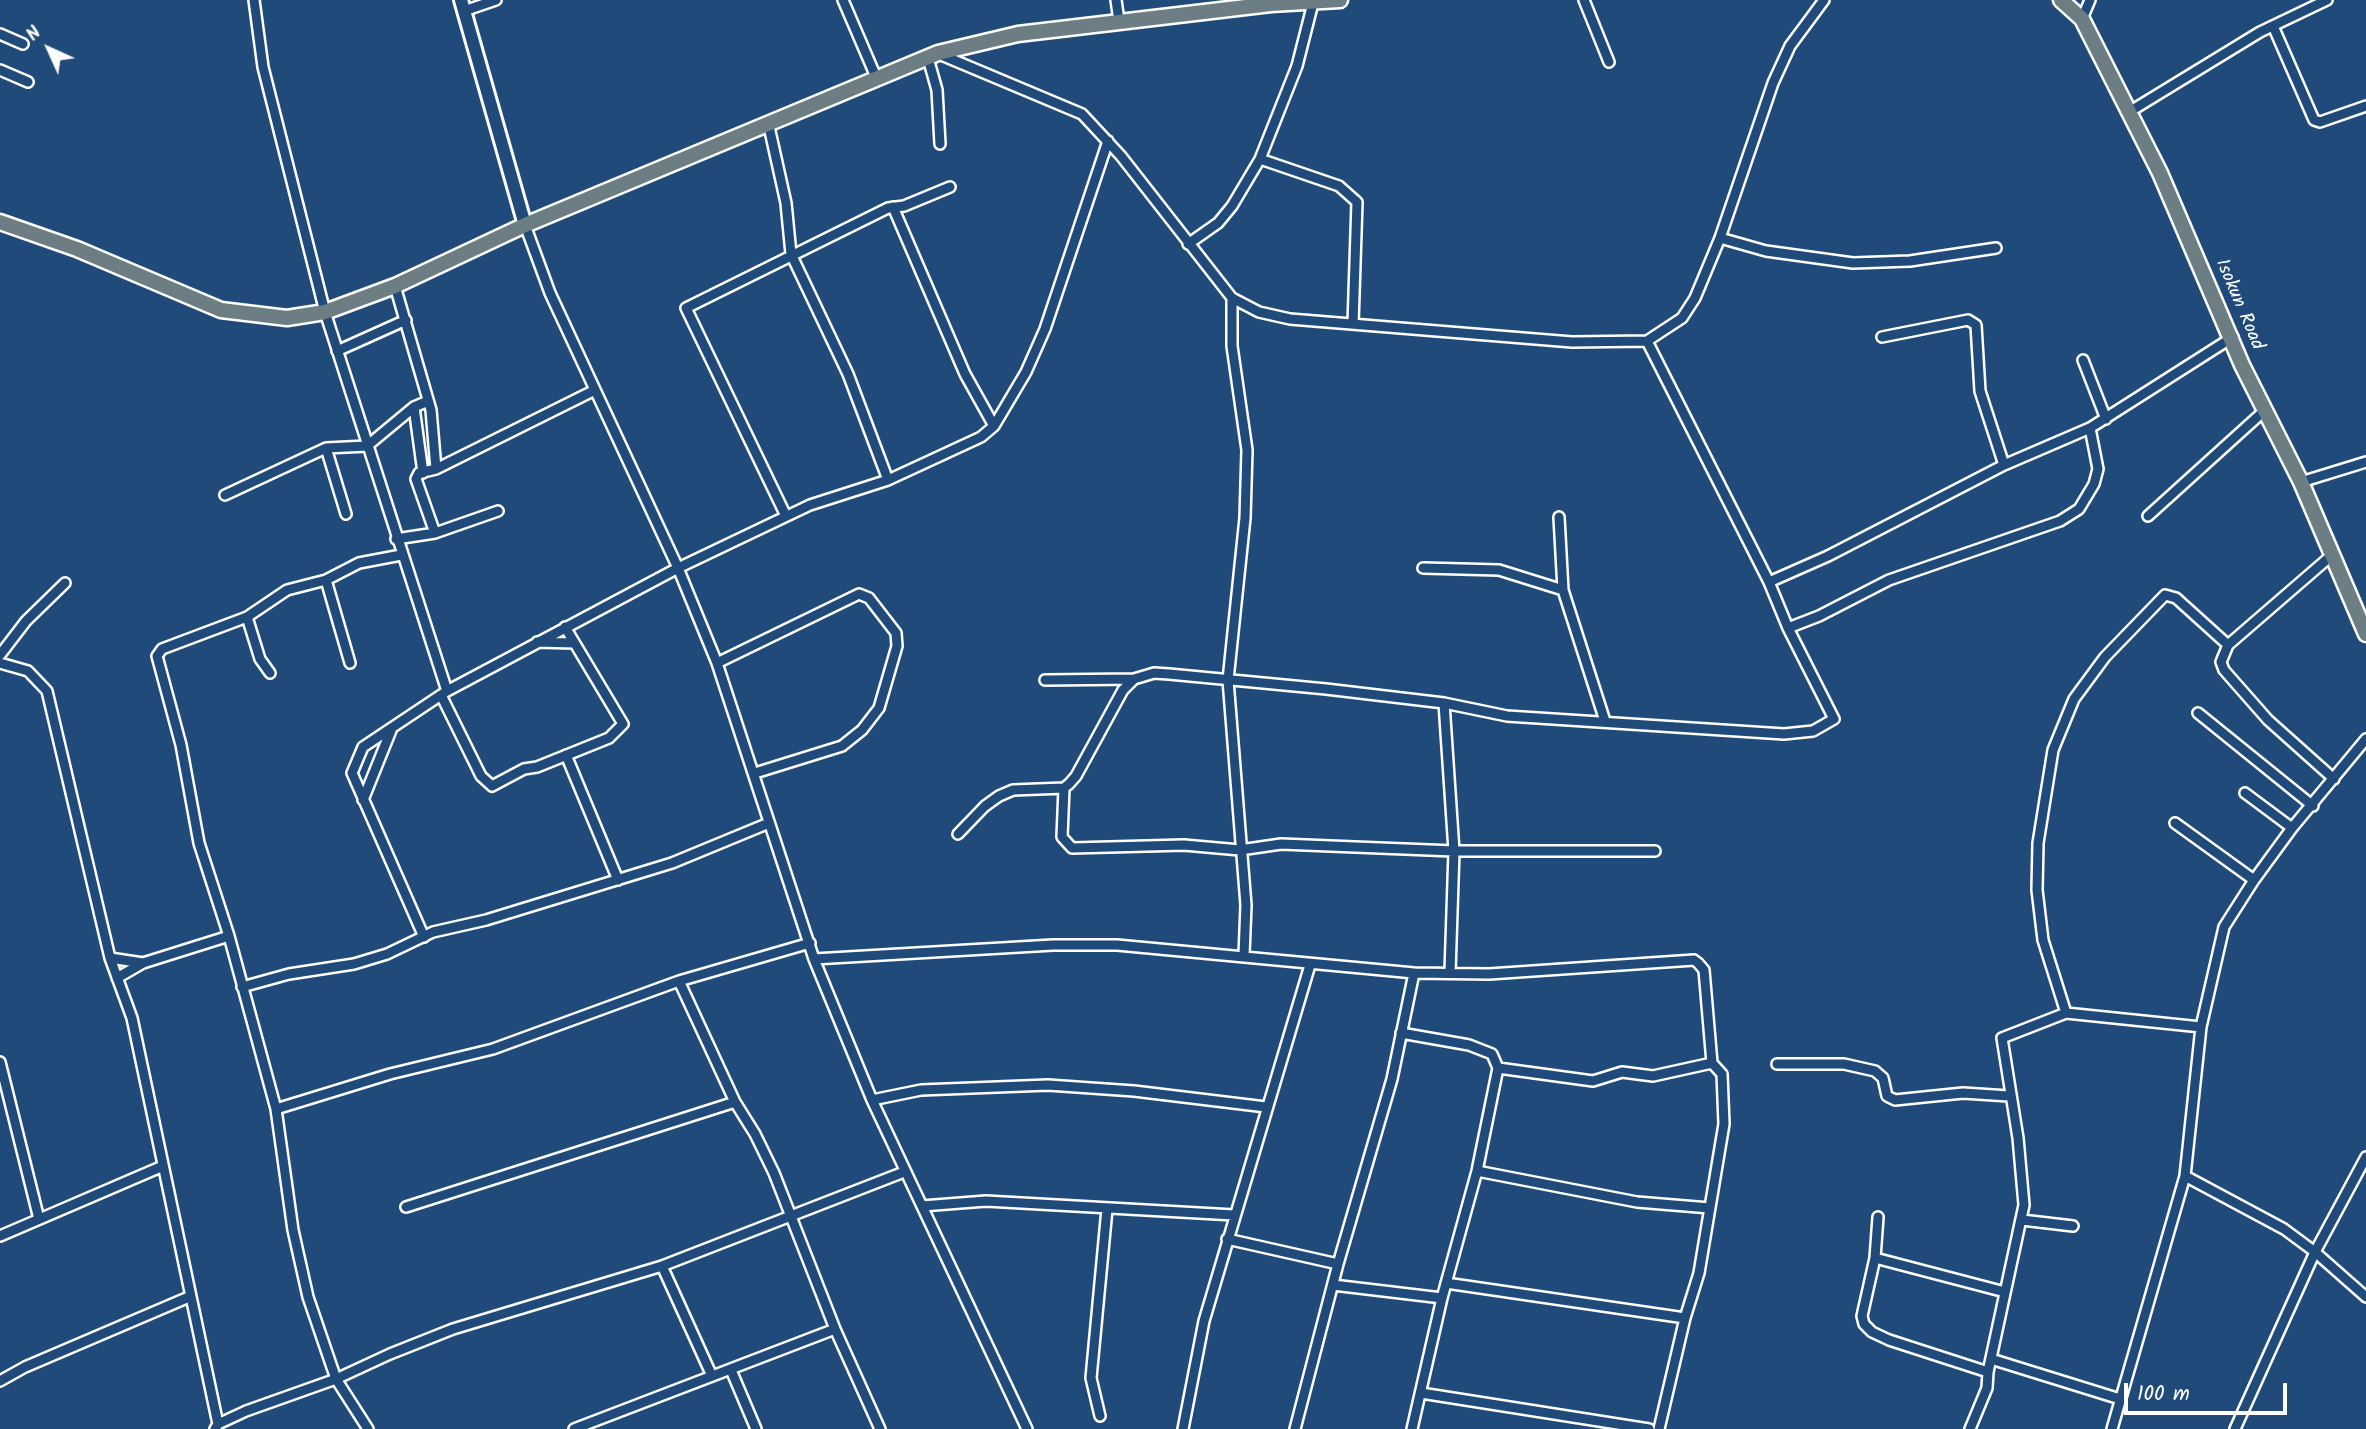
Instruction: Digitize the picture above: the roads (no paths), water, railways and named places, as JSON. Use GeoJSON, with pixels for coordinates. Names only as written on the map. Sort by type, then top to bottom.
{"type":"FeatureCollection","features":[{"type":"Feature","properties":{"kind":"main road"},"geometry":{"type":"LineString","coordinates":[[0,222],[77,250],[221,310],[287,318],[325,312],[396,286],[525,225],[876,77],[933,56],[1018,34],[1271,4],[1340,0]]}},
{"type":"Feature","properties":{"kind":"main road","name":"Isokun Road"},"geometry":{"type":"LineString","coordinates":[[2061,0],[2081,19],[2160,173],[2264,411],[2301,482],[2366,634]]}},
{"type":"Feature","properties":{"kind":"street"},"geometry":{"type":"LineString","coordinates":[[254,0],[263,66],[325,312],[444,693],[486,784],[498,786],[516,772],[609,738],[623,724],[565,627]]}},
{"type":"Feature","properties":{"kind":"street"},"geometry":{"type":"LineString","coordinates":[[496,0],[462,6],[525,225],[550,293],[593,391],[678,568],[717,663],[814,959],[872,1100],[1027,1429]]}},
{"type":"Feature","properties":{"kind":"street"},"geometry":{"type":"LineString","coordinates":[[843,0],[876,77]]}},
{"type":"Feature","properties":{"kind":"street"},"geometry":{"type":"LineString","coordinates":[[1116,0],[1119,21]]}},
{"type":"Feature","properties":{"kind":"street"},"geometry":{"type":"LineString","coordinates":[[1584,0],[1609,62]]}},
{"type":"Feature","properties":{"kind":"street"},"geometry":{"type":"LineString","coordinates":[[940,144],[933,56],[1082,114],[1108,141],[1232,298],[1259,312],[1290,319],[1572,342],[1647,341],[1682,318],[1695,298],[1720,238],[1773,83],[1790,46],[1824,0]]}},
{"type":"Feature","properties":{"kind":"street"},"geometry":{"type":"LineString","coordinates":[[2081,19],[2090,0]]}},
{"type":"Feature","properties":{"kind":"street"},"geometry":{"type":"LineString","coordinates":[[2129,112],[2273,26],[2327,0]]}},
{"type":"Feature","properties":{"kind":"street"},"geometry":{"type":"LineString","coordinates":[[1188,244],[1218,223],[1232,206],[1259,159],[1297,66],[1313,3]]}},
{"type":"Feature","properties":{"kind":"street"},"geometry":{"type":"LineString","coordinates":[[2273,26],[2314,120],[2320,122],[2366,106]]}},
{"type":"Feature","properties":{"kind":"street"},"geometry":{"type":"LineString","coordinates":[[0,34],[23,44]]}},
{"type":"Feature","properties":{"kind":"street"},"geometry":{"type":"LineString","coordinates":[[0,70],[27,82]]}},
{"type":"Feature","properties":{"kind":"street"},"geometry":{"type":"LineString","coordinates":[[768,122],[786,203],[791,254],[848,374],[888,480]]}},
{"type":"Feature","properties":{"kind":"street"},"geometry":{"type":"LineString","coordinates":[[424,937],[352,774],[353,765],[363,747],[444,693],[678,568],[810,505],[888,480],[981,437],[995,426],[1026,372],[1045,329],[1108,141]]}},
{"type":"Feature","properties":{"kind":"street"},"geometry":{"type":"LineString","coordinates":[[1259,159],[1339,186],[1357,202],[1353,324]]}},
{"type":"Feature","properties":{"kind":"street"},"geometry":{"type":"LineString","coordinates":[[786,516],[686,308],[893,206],[904,206],[950,187]]}},
{"type":"Feature","properties":{"kind":"street"},"geometry":{"type":"LineString","coordinates":[[893,206],[965,374],[995,426]]}},
{"type":"Feature","properties":{"kind":"street"},"geometry":{"type":"LineString","coordinates":[[1720,238],[1766,251],[1853,263],[1910,261],[1996,247]]}},
{"type":"Feature","properties":{"kind":"street"},"geometry":{"type":"LineString","coordinates":[[396,286],[428,401],[436,469]]}},
{"type":"Feature","properties":{"kind":"street"},"geometry":{"type":"LineString","coordinates":[[1232,298],[1231,346],[1247,450],[1245,518],[1228,680],[1246,905],[1244,955]]}},
{"type":"Feature","properties":{"kind":"street"},"geometry":{"type":"LineString","coordinates":[[337,351],[406,320]]}},
{"type":"Feature","properties":{"kind":"street"},"geometry":{"type":"LineString","coordinates":[[1882,337],[1968,320],[1976,325],[1980,391],[2004,465]]}},
{"type":"Feature","properties":{"kind":"street"},"geometry":{"type":"LineString","coordinates":[[1769,582],[1828,556],[2004,465],[2090,428],[2233,337]]}},
{"type":"Feature","properties":{"kind":"street"},"geometry":{"type":"LineString","coordinates":[[1045,680],[1134,679],[1154,673],[1444,704],[1507,716],[1784,734],[1813,732],[1834,719],[1788,628],[1769,582],[1647,341]]}},
{"type":"Feature","properties":{"kind":"street"},"geometry":{"type":"LineString","coordinates":[[2083,360],[2106,419]]}},
{"type":"Feature","properties":{"kind":"street"},"geometry":{"type":"LineString","coordinates":[[435,533],[415,479],[419,473],[436,469],[593,391]]}},
{"type":"Feature","properties":{"kind":"street"},"geometry":{"type":"LineString","coordinates":[[225,495],[326,448],[367,446],[414,407],[428,401]]}},
{"type":"Feature","properties":{"kind":"street"},"geometry":{"type":"LineString","coordinates":[[414,407],[423,473]]}},
{"type":"Feature","properties":{"kind":"street"},"geometry":{"type":"LineString","coordinates":[[2148,516],[2264,411]]}},
{"type":"Feature","properties":{"kind":"street"},"geometry":{"type":"LineString","coordinates":[[1788,628],[1819,616],[1889,580],[2060,520],[2079,509],[2087,498],[2098,469],[2090,428]]}},
{"type":"Feature","properties":{"kind":"street"},"geometry":{"type":"LineString","coordinates":[[326,448],[346,514]]}},
{"type":"Feature","properties":{"kind":"street"},"geometry":{"type":"LineString","coordinates":[[2301,482],[2366,462]]}},
{"type":"Feature","properties":{"kind":"street"},"geometry":{"type":"LineString","coordinates":[[396,539],[435,533],[498,511]]}},
{"type":"Feature","properties":{"kind":"street"},"geometry":{"type":"LineString","coordinates":[[1559,517],[1563,590],[1605,721]]}},
{"type":"Feature","properties":{"kind":"street"},"geometry":{"type":"LineString","coordinates":[[368,1429],[336,1379],[308,1297],[293,1230],[276,1109],[229,936],[199,843],[181,745],[158,656],[162,649],[208,634],[247,617],[287,590],[326,580],[359,563],[401,555]]}},
{"type":"Feature","properties":{"kind":"street"},"geometry":{"type":"LineString","coordinates":[[2332,555],[2228,645],[2222,655],[2224,670],[2268,720],[2334,779]]}},
{"type":"Feature","properties":{"kind":"street"},"geometry":{"type":"LineString","coordinates":[[1423,568],[1499,570],[1563,590]]}},
{"type":"Feature","properties":{"kind":"street"},"geometry":{"type":"LineString","coordinates":[[326,580],[350,663]]}},
{"type":"Feature","properties":{"kind":"street"},"geometry":{"type":"LineString","coordinates":[[0,655],[26,621],[65,583]]}},
{"type":"Feature","properties":{"kind":"street"},"geometry":{"type":"LineString","coordinates":[[717,663],[859,594],[869,598],[896,633],[897,646],[879,708],[862,730],[842,746],[755,774]]}},
{"type":"Feature","properties":{"kind":"street"},"geometry":{"type":"LineString","coordinates":[[2066,1013],[2043,940],[2037,890],[2044,793],[2053,750],[2074,699],[2105,657],[2165,595],[2176,598],[2228,645]]}},
{"type":"Feature","properties":{"kind":"street"},"geometry":{"type":"LineString","coordinates":[[247,617],[260,659],[270,673]]}},
{"type":"Feature","properties":{"kind":"street"},"geometry":{"type":"LineString","coordinates":[[536,642],[574,643]]}},
{"type":"Feature","properties":{"kind":"street"},"geometry":{"type":"LineString","coordinates":[[0,663],[28,671],[47,691],[110,958],[132,1017],[217,1427],[246,1411],[336,1379],[453,1329],[662,1266],[904,1172]]}},
{"type":"Feature","properties":{"kind":"street"},"geometry":{"type":"LineString","coordinates":[[1134,679],[1123,690],[1076,776],[1064,788],[1062,837],[1072,848],[1184,845],[1240,850],[1281,844],[1454,851],[1655,850]]}},
{"type":"Feature","properties":{"kind":"street"},"geometry":{"type":"LineString","coordinates":[[1444,704],[1454,851],[1450,972]]}},
{"type":"Feature","properties":{"kind":"street"},"geometry":{"type":"LineString","coordinates":[[2198,713],[2313,806]]}},
{"type":"Feature","properties":{"kind":"street"},"geometry":{"type":"LineString","coordinates":[[363,800],[392,727]]}},
{"type":"Feature","properties":{"kind":"street"},"geometry":{"type":"LineString","coordinates":[[377,737],[379,756]]}},
{"type":"Feature","properties":{"kind":"street"},"geometry":{"type":"LineString","coordinates":[[2112,1429],[2185,1176],[2202,1027],[2224,927],[2253,880],[2292,828],[2366,739]]}},
{"type":"Feature","properties":{"kind":"street"},"geometry":{"type":"LineString","coordinates":[[566,755],[618,880]]}},
{"type":"Feature","properties":{"kind":"street"},"geometry":{"type":"LineString","coordinates":[[958,834],[985,806],[1006,793],[1030,787],[1064,788]]}},
{"type":"Feature","properties":{"kind":"street"},"geometry":{"type":"LineString","coordinates":[[2245,793],[2292,828]]}},
{"type":"Feature","properties":{"kind":"street"},"geometry":{"type":"LineString","coordinates":[[242,987],[289,974],[354,964],[387,954],[458,924],[486,920],[556,896],[672,863],[769,823]]}},
{"type":"Feature","properties":{"kind":"street"},"geometry":{"type":"LineString","coordinates":[[2175,823],[2253,880]]}},
{"type":"Feature","properties":{"kind":"street"},"geometry":{"type":"LineString","coordinates":[[117,978],[142,963],[229,936]]}},
{"type":"Feature","properties":{"kind":"street"},"geometry":{"type":"LineString","coordinates":[[276,1109],[390,1074],[493,1049],[679,981],[810,943]]}},
{"type":"Feature","properties":{"kind":"street"},"geometry":{"type":"LineString","coordinates":[[814,959],[1053,945],[1117,945],[1244,955],[1310,965],[1414,974],[1548,971],[1694,960],[1704,970],[1712,1063],[1722,1074],[1724,1124],[1699,1273],[1685,1318],[1659,1429]]}},
{"type":"Feature","properties":{"kind":"street"},"geometry":{"type":"LineString","coordinates":[[110,958],[142,963]]}},
{"type":"Feature","properties":{"kind":"street"},"geometry":{"type":"LineString","coordinates":[[1183,1429],[1204,1321],[1310,965]]}},
{"type":"Feature","properties":{"kind":"street"},"geometry":{"type":"LineString","coordinates":[[1295,1429],[1338,1264],[1389,1092],[1414,974]]}},
{"type":"Feature","properties":{"kind":"street"},"geometry":{"type":"LineString","coordinates":[[679,981],[735,1102],[760,1143],[835,1329],[880,1429]]}},
{"type":"Feature","properties":{"kind":"street"},"geometry":{"type":"LineString","coordinates":[[1970,1429],[1987,1388],[2004,1292],[2022,1220],[2025,1193],[2002,1038],[2066,1013],[2202,1027]]}},
{"type":"Feature","properties":{"kind":"street"},"geometry":{"type":"LineString","coordinates":[[1401,1033],[1469,1045],[1492,1054],[1498,1068],[1477,1171],[1442,1298],[1412,1429]]}},
{"type":"Feature","properties":{"kind":"street"},"geometry":{"type":"LineString","coordinates":[[0,1062],[39,1219]]}},
{"type":"Feature","properties":{"kind":"street"},"geometry":{"type":"LineString","coordinates":[[1498,1068],[1593,1081],[1622,1072],[1653,1076],[1712,1063]]}},
{"type":"Feature","properties":{"kind":"street"},"geometry":{"type":"LineString","coordinates":[[1777,1065],[1843,1064],[1875,1071],[1883,1077],[1887,1096],[1895,1100],[1963,1093],[2009,1096]]}},
{"type":"Feature","properties":{"kind":"street"},"geometry":{"type":"LineString","coordinates":[[872,1100],[921,1090],[1048,1085],[1124,1090],[1266,1107]]}},
{"type":"Feature","properties":{"kind":"street"},"geometry":{"type":"LineString","coordinates":[[406,1208],[735,1102]]}},
{"type":"Feature","properties":{"kind":"street"},"geometry":{"type":"LineString","coordinates":[[2235,1429],[2315,1251],[2366,1157]]}},
{"type":"Feature","properties":{"kind":"street"},"geometry":{"type":"LineString","coordinates":[[0,1236],[163,1166]]}},
{"type":"Feature","properties":{"kind":"street"},"geometry":{"type":"LineString","coordinates":[[1477,1171],[1637,1202],[1710,1208]]}},
{"type":"Feature","properties":{"kind":"street"},"geometry":{"type":"LineString","coordinates":[[2185,1176],[2284,1229],[2315,1251],[2366,1297]]}},
{"type":"Feature","properties":{"kind":"street"},"geometry":{"type":"LineString","coordinates":[[922,1206],[986,1201],[1234,1215]]}},
{"type":"Feature","properties":{"kind":"street"},"geometry":{"type":"LineString","coordinates":[[1100,1416],[1091,1378],[1107,1209]]}},
{"type":"Feature","properties":{"kind":"street"},"geometry":{"type":"LineString","coordinates":[[1878,1217],[1875,1258],[1862,1316],[1872,1332],[1988,1373]]}},
{"type":"Feature","properties":{"kind":"street"},"geometry":{"type":"LineString","coordinates":[[2022,1220],[2073,1226]]}},
{"type":"Feature","properties":{"kind":"street"},"geometry":{"type":"LineString","coordinates":[[1227,1239],[1338,1264]]}},
{"type":"Feature","properties":{"kind":"street"},"geometry":{"type":"LineString","coordinates":[[1875,1258],[2004,1292]]}},
{"type":"Feature","properties":{"kind":"street"},"geometry":{"type":"LineString","coordinates":[[662,1266],[712,1376]]}},
{"type":"Feature","properties":{"kind":"street"},"geometry":{"type":"LineString","coordinates":[[1446,1283],[1685,1318]]}},
{"type":"Feature","properties":{"kind":"street"},"geometry":{"type":"LineString","coordinates":[[1333,1285],[1442,1298]]}},
{"type":"Feature","properties":{"kind":"street"},"geometry":{"type":"LineString","coordinates":[[0,1381],[25,1367],[189,1297]]}},
{"type":"Feature","properties":{"kind":"street"},"geometry":{"type":"LineString","coordinates":[[574,1429],[835,1329]]}},
{"type":"Feature","properties":{"kind":"street"},"geometry":{"type":"LineString","coordinates":[[1991,1359],[2120,1399]]}},
{"type":"Feature","properties":{"kind":"street"},"geometry":{"type":"LineString","coordinates":[[731,1370],[756,1429]]}},
{"type":"Feature","properties":{"kind":"street"},"geometry":{"type":"LineString","coordinates":[[1421,1393],[1649,1429]]}}]}
